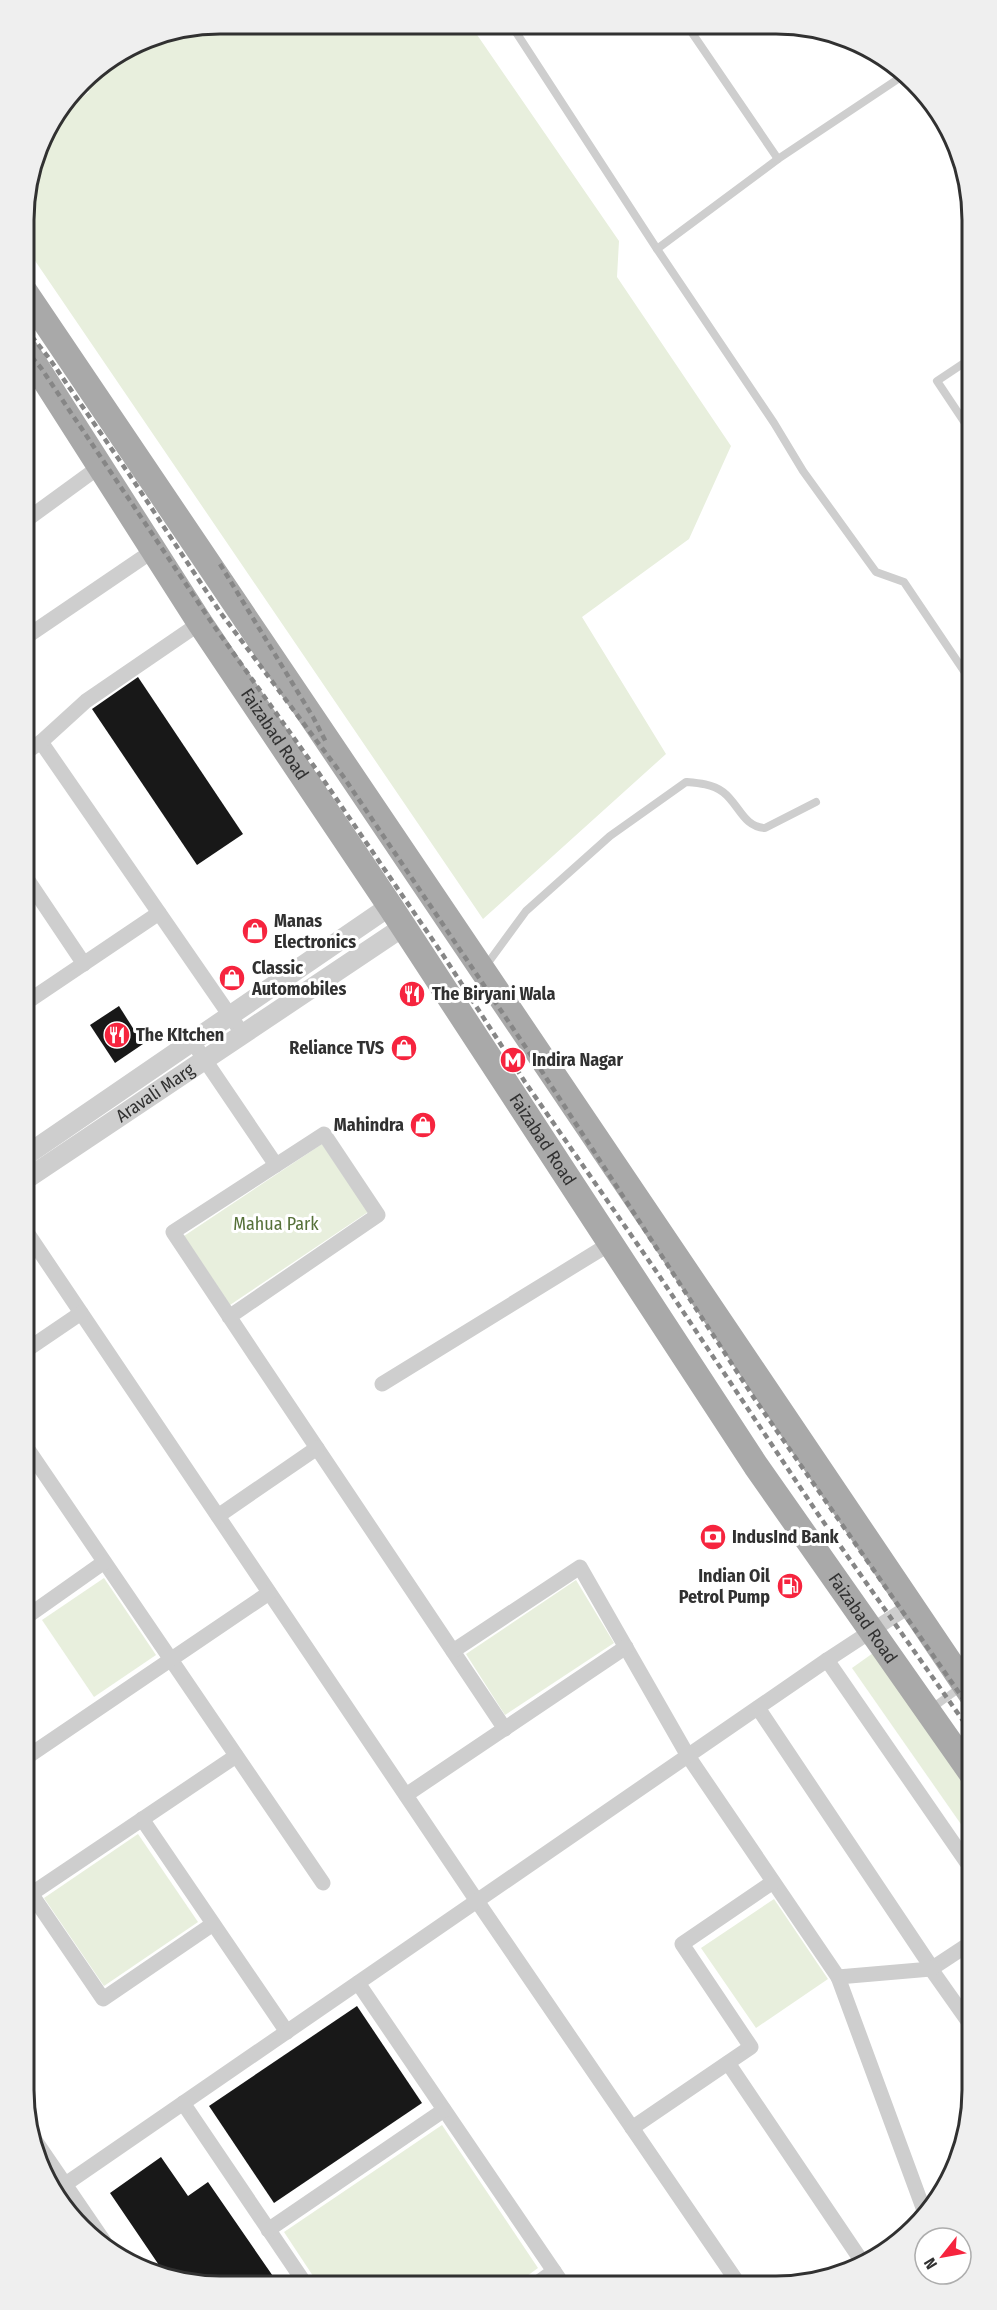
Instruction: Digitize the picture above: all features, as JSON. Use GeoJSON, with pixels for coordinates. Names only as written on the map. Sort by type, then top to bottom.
{"type":"FeatureCollection","features":[{"type":"Feature","properties":{"kind":"main road"},"geometry":{"type":"LineString","coordinates":[[35,307],[911,1605],[962,1676]]}},
{"type":"Feature","properties":{"kind":"main road","name":"Faizabad Road"},"geometry":{"type":"LineString","coordinates":[[35,365],[200,623],[397,917],[756,1466],[962,1759]]}},
{"type":"Feature","properties":{"kind":"street"},"geometry":{"type":"LineString","coordinates":[[35,514],[99,466]]}},
{"type":"Feature","properties":{"kind":"street"},"geometry":{"type":"LineString","coordinates":[[35,631],[154,550]]}},
{"type":"Feature","properties":{"kind":"street"},"geometry":{"type":"LineString","coordinates":[[35,746],[86,701],[200,623]]}},
{"type":"Feature","properties":{"kind":"street"},"geometry":{"type":"LineString","coordinates":[[41,742],[242,1033]]}},
{"type":"Feature","properties":{"kind":"street"},"geometry":{"type":"LineString","coordinates":[[35,891],[84,964]]}},
{"type":"Feature","properties":{"kind":"street"},"geometry":{"type":"LineString","coordinates":[[35,997],[159,913]]}},
{"type":"Feature","properties":{"kind":"street","name":"Aravali Marg"},"geometry":{"type":"LineString","coordinates":[[35,1149],[230,1016],[397,917]]}},
{"type":"Feature","properties":{"kind":"street","name":"Aravali Marg"},"geometry":{"type":"LineString","coordinates":[[35,1173],[242,1033],[397,917]]}},
{"type":"Feature","properties":{"kind":"street"},"geometry":{"type":"LineString","coordinates":[[192,1041],[276,1165]]}},
{"type":"Feature","properties":{"kind":"street"},"geometry":{"type":"LineString","coordinates":[[229,1317],[378,1215],[324,1134],[173,1232],[229,1317],[505,1729]]}},
{"type":"Feature","properties":{"kind":"street"},"geometry":{"type":"LineString","coordinates":[[382,1384],[611,1243]]}},
{"type":"Feature","properties":{"kind":"street"},"geometry":{"type":"LineString","coordinates":[[35,1244],[405,1795],[733,2276]]}},
{"type":"Feature","properties":{"kind":"street"},"geometry":{"type":"LineString","coordinates":[[35,1344],[81,1313]]}},
{"type":"Feature","properties":{"kind":"street"},"geometry":{"type":"LineString","coordinates":[[218,1516],[317,1448]]}},
{"type":"Feature","properties":{"kind":"street"},"geometry":{"type":"LineString","coordinates":[[35,1472],[104,1562],[323,1883]]}},
{"type":"Feature","properties":{"kind":"street"},"geometry":{"type":"LineString","coordinates":[[35,1611],[104,1562]]}},
{"type":"Feature","properties":{"kind":"street"},"geometry":{"type":"LineString","coordinates":[[453,1651],[580,1567],[688,1756],[838,1977],[922,2205]]}},
{"type":"Feature","properties":{"kind":"street"},"geometry":{"type":"LineString","coordinates":[[35,1752],[269,1593]]}},
{"type":"Feature","properties":{"kind":"street"},"geometry":{"type":"LineString","coordinates":[[62,2186],[827,1660],[911,1605]]}},
{"type":"Feature","properties":{"kind":"street"},"geometry":{"type":"LineString","coordinates":[[405,1795],[626,1647]]}},
{"type":"Feature","properties":{"kind":"street"},"geometry":{"type":"LineString","coordinates":[[827,1660],[962,1856]]}},
{"type":"Feature","properties":{"kind":"street"},"geometry":{"type":"LineString","coordinates":[[758,1708],[962,2012]]}},
{"type":"Feature","properties":{"kind":"street"},"geometry":{"type":"LineString","coordinates":[[35,1890],[236,1756]]}},
{"type":"Feature","properties":{"kind":"street"},"geometry":{"type":"LineString","coordinates":[[142,1819],[287,2032]]}},
{"type":"Feature","properties":{"kind":"street"},"geometry":{"type":"LineString","coordinates":[[632,2128],[751,2047],[682,1944],[774,1882]]}},
{"type":"Feature","properties":{"kind":"street"},"geometry":{"type":"LineString","coordinates":[[35,1899],[103,1999],[213,1924]]}},
{"type":"Feature","properties":{"kind":"street"},"geometry":{"type":"LineString","coordinates":[[838,1977],[932,1969],[962,1949]]}},
{"type":"Feature","properties":{"kind":"street"},"geometry":{"type":"LineString","coordinates":[[358,1983],[557,2276]]}},
{"type":"Feature","properties":{"kind":"street"},"geometry":{"type":"LineString","coordinates":[[728,2063],[858,2256]]}},
{"type":"Feature","properties":{"kind":"street"},"geometry":{"type":"LineString","coordinates":[[183,2103],[300,2276]]}},
{"type":"Feature","properties":{"kind":"street"},"geometry":{"type":"LineString","coordinates":[[268,2230],[444,2110]]}},
{"type":"Feature","properties":{"kind":"lane"},"geometry":{"type":"LineString","coordinates":[[518,35],[774,423],[803,471],[876,572],[904,582],[962,668]]}},
{"type":"Feature","properties":{"kind":"lane"},"geometry":{"type":"LineString","coordinates":[[693,35],[778,159]]}},
{"type":"Feature","properties":{"kind":"lane"},"geometry":{"type":"LineString","coordinates":[[657,249],[778,159],[897,80]]}},
{"type":"Feature","properties":{"kind":"lane"},"geometry":{"type":"LineString","coordinates":[[962,364],[937,381],[962,418]]}},
{"type":"Feature","properties":{"kind":"lane"},"geometry":{"type":"LineString","coordinates":[[482,971],[526,911],[610,836],[686,782],[700,783],[721,791],[734,803],[748,823],[756,828],[765,828],[816,802]]}},
{"type":"Feature","properties":{"kind":"lane"},"geometry":{"type":"LineString","coordinates":[[928,1710],[962,1690]]}},
{"type":"Feature","properties":{"kind":"green space"},"geometry":{"type":"Polygon","coordinates":[[[477,35],[619,241],[617,277],[731,446],[689,539],[582,617],[666,754],[483,919],[35,261],[35,208],[41,172],[59,127],[73,107],[89,92],[89,89],[107,73],[127,59],[160,44],[196,36],[477,35]]]}},
{"type":"Feature","properties":{"kind":"green space","name":"Mahua Park"},"geometry":{"type":"Polygon","coordinates":[[[322,1144],[368,1212],[230,1305],[184,1236],[322,1144]]]}},
{"type":"Feature","properties":{"kind":"green space"},"geometry":{"type":"Polygon","coordinates":[[[104,1578],[156,1655],[94,1697],[42,1620],[104,1578]]]}},
{"type":"Feature","properties":{"kind":"green space"},"geometry":{"type":"Polygon","coordinates":[[[576,1580],[614,1643],[505,1715],[466,1654],[576,1580]]]}},
{"type":"Feature","properties":{"kind":"green space"},"geometry":{"type":"Polygon","coordinates":[[[883,1646],[962,1758],[962,1826],[852,1668],[883,1646]]]}},
{"type":"Feature","properties":{"kind":"green space"},"geometry":{"type":"Polygon","coordinates":[[[138,1834],[198,1922],[104,1986],[44,1898],[138,1834]]]}},
{"type":"Feature","properties":{"kind":"green space"},"geometry":{"type":"Polygon","coordinates":[[[774,1899],[828,1979],[756,2028],[701,1948],[774,1899]]]}},
{"type":"Feature","properties":{"kind":"green space"},"geometry":{"type":"Polygon","coordinates":[[[442,2125],[538,2268],[527,2276],[313,2276],[284,2232],[442,2125]]]}},
{"type":"Feature","properties":{"kind":"building"},"geometry":{"type":"Polygon","coordinates":[[[138,677],[243,834],[197,865],[92,709],[138,677]]]}},
{"type":"Feature","properties":{"kind":"building","name":"The KItchen"},"geometry":{"type":"Polygon","coordinates":[[[119,1006],[143,1044],[115,1063],[90,1025],[119,1006]]]}},
{"type":"Feature","properties":{"kind":"building"},"geometry":{"type":"Polygon","coordinates":[[[357,2006],[422,2103],[274,2203],[209,2106],[357,2006]]]}},
{"type":"Feature","properties":{"kind":"building"},"geometry":{"type":"Polygon","coordinates":[[[161,2157],[188,2196],[208,2182],[273,2276],[208,2275],[159,2266],[110,2193],[161,2157]]]}},
{"type":"Feature","properties":{"kind":"railway"},"geometry":{"type":"LineString","coordinates":[[35,340],[131,477],[220,612],[343,776],[541,1070],[754,1398],[962,1697]]}},
{"type":"Feature","properties":{"kind":"railway"},"geometry":{"type":"LineString","coordinates":[[35,361],[214,626],[316,769],[443,955],[525,1082],[656,1271],[820,1517],[962,1719]]}},
{"type":"Feature","properties":{"kind":"railway"},"geometry":{"type":"LineString","coordinates":[[220,564],[327,744]]}},
{"type":"Feature","properties":{"kind":"place","name":"Manas Electronics"},"geometry":{"type":"Point","coordinates":[255,931]}},
{"type":"Feature","properties":{"kind":"place","name":"Classic Automobiles"},"geometry":{"type":"Point","coordinates":[232,978]}},
{"type":"Feature","properties":{"kind":"place","name":"The Biryani Wala"},"geometry":{"type":"Point","coordinates":[412,994]}},
{"type":"Feature","properties":{"kind":"place","name":"The KItchen"},"geometry":{"type":"Point","coordinates":[117,1035]}},
{"type":"Feature","properties":{"kind":"place","name":"Reliance TVS"},"geometry":{"type":"Point","coordinates":[404,1048]}},
{"type":"Feature","properties":{"kind":"place","name":"Indira Nagar"},"geometry":{"type":"Point","coordinates":[513,1060]}},
{"type":"Feature","properties":{"kind":"place","name":"Mahindra"},"geometry":{"type":"Point","coordinates":[423,1125]}},
{"type":"Feature","properties":{"kind":"place","name":"IndusInd Bank"},"geometry":{"type":"Point","coordinates":[713,1537]}},
{"type":"Feature","properties":{"kind":"place","name":"Indian Oil Petrol Pump"},"geometry":{"type":"Point","coordinates":[790,1586]}}]}
